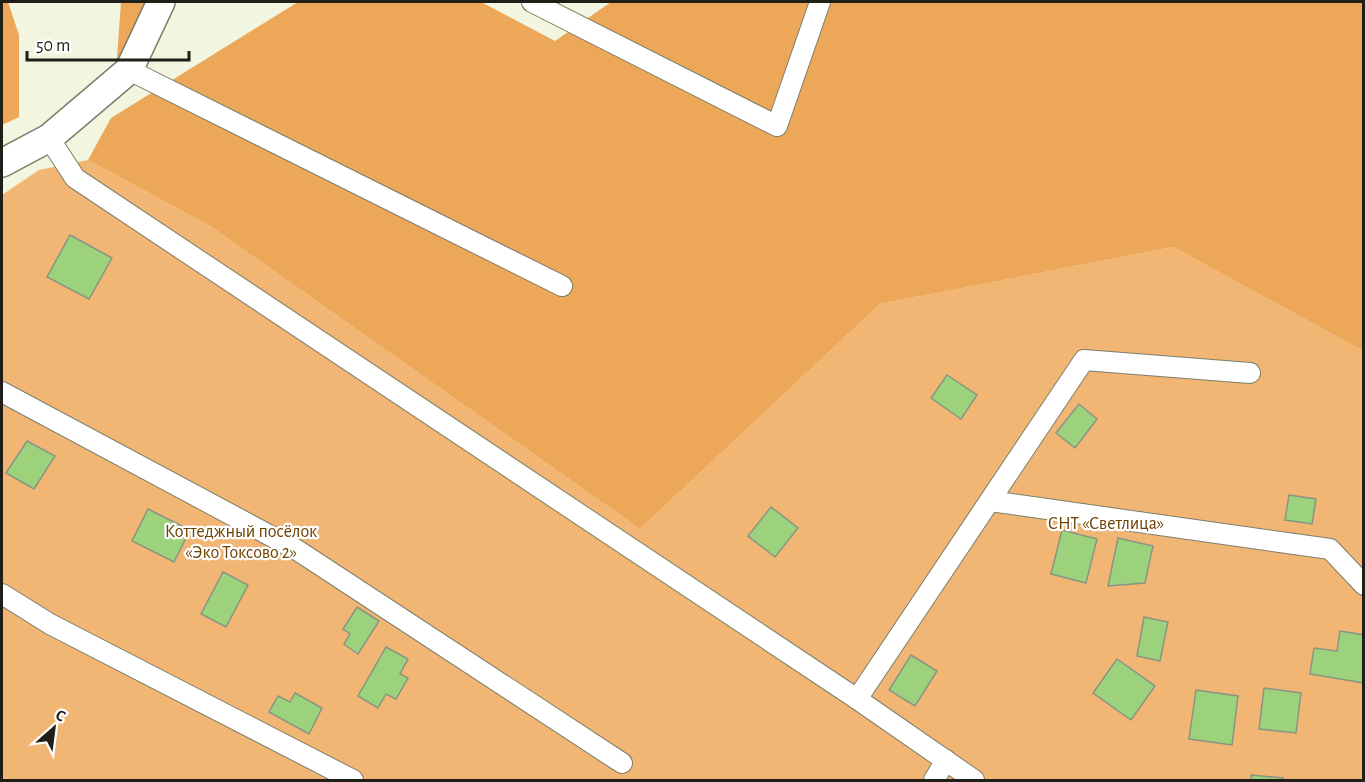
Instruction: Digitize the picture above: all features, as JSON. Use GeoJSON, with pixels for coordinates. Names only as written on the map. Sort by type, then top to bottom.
{"type":"FeatureCollection","features":[{"type":"Feature","properties":{"kind":"street"},"geometry":{"type":"LineString","coordinates":[[2,163],[49,138],[129,70],[161,2]]}},
{"type":"Feature","properties":{"kind":"street"},"geometry":{"type":"LineString","coordinates":[[532,2],[777,126],[820,2]]}},
{"type":"Feature","properties":{"kind":"street"},"geometry":{"type":"LineString","coordinates":[[129,70],[562,286]]}},
{"type":"Feature","properties":{"kind":"street"},"geometry":{"type":"LineString","coordinates":[[49,138],[75,178],[857,699],[974,780]]}},
{"type":"Feature","properties":{"kind":"street"},"geometry":{"type":"LineString","coordinates":[[857,699],[1084,360],[1250,373]]}},
{"type":"Feature","properties":{"kind":"street"},"geometry":{"type":"LineString","coordinates":[[2,392],[297,550],[622,763]]}},
{"type":"Feature","properties":{"kind":"street"},"geometry":{"type":"LineString","coordinates":[[990,501],[1330,549],[1364,585]]}},
{"type":"Feature","properties":{"kind":"street"},"geometry":{"type":"LineString","coordinates":[[2,594],[50,624],[353,780]]}},
{"type":"Feature","properties":{"kind":"street"},"geometry":{"type":"LineString","coordinates":[[934,780],[946,760]]}},
{"type":"Feature","properties":{"kind":"green space"},"geometry":{"type":"Polygon","coordinates":[[[88,160],[210,226],[640,529],[880,304],[1173,247],[1363,351],[1363,780],[2,780],[2,195],[39,170],[88,160]]]}},
{"type":"Feature","properties":{"kind":"shaded area"},"geometry":{"type":"Polygon","coordinates":[[[2,2],[8,2],[19,35],[19,117],[2,125],[2,2]]]}},
{"type":"Feature","properties":{"kind":"shaded area"},"geometry":{"type":"Polygon","coordinates":[[[121,2],[147,2],[116,72],[121,2]]]}},
{"type":"Feature","properties":{"kind":"shaded area"},"geometry":{"type":"Polygon","coordinates":[[[298,2],[481,2],[555,41],[611,2],[1363,2],[1363,351],[1173,247],[880,304],[640,529],[210,226],[88,160],[111,118],[298,2]]]}},
{"type":"Feature","properties":{"kind":"building"},"geometry":{"type":"Polygon","coordinates":[[[70,235],[112,258],[89,299],[47,277],[70,235]]]}},
{"type":"Feature","properties":{"kind":"building"},"geometry":{"type":"Polygon","coordinates":[[[947,375],[977,395],[961,419],[931,398],[947,375]]]}},
{"type":"Feature","properties":{"kind":"building"},"geometry":{"type":"Polygon","coordinates":[[[1079,404],[1097,419],[1075,448],[1056,433],[1079,404]]]}},
{"type":"Feature","properties":{"kind":"building"},"geometry":{"type":"Polygon","coordinates":[[[27,441],[55,456],[34,489],[6,473],[27,441]]]}},
{"type":"Feature","properties":{"kind":"building"},"geometry":{"type":"Polygon","coordinates":[[[1289,495],[1316,499],[1312,524],[1285,520],[1289,495]]]}},
{"type":"Feature","properties":{"kind":"building"},"geometry":{"type":"Polygon","coordinates":[[[771,507],[798,528],[775,557],[748,536],[771,507]]]}},
{"type":"Feature","properties":{"kind":"building"},"geometry":{"type":"Polygon","coordinates":[[[148,509],[190,530],[174,562],[132,541],[148,509]]]}},
{"type":"Feature","properties":{"kind":"building"},"geometry":{"type":"Polygon","coordinates":[[[1062,530],[1097,539],[1086,583],[1051,574],[1062,530]]]}},
{"type":"Feature","properties":{"kind":"building"},"geometry":{"type":"Polygon","coordinates":[[[1118,538],[1153,546],[1145,583],[1108,586],[1118,538]]]}},
{"type":"Feature","properties":{"kind":"building"},"geometry":{"type":"Polygon","coordinates":[[[223,572],[248,585],[226,627],[201,614],[223,572]]]}},
{"type":"Feature","properties":{"kind":"building"},"geometry":{"type":"Polygon","coordinates":[[[357,607],[379,621],[358,654],[344,644],[350,634],[343,629],[357,607]]]}},
{"type":"Feature","properties":{"kind":"building"},"geometry":{"type":"Polygon","coordinates":[[[1144,617],[1168,622],[1160,661],[1137,656],[1144,617]]]}},
{"type":"Feature","properties":{"kind":"building"},"geometry":{"type":"Polygon","coordinates":[[[1340,631],[1364,635],[1364,683],[1310,674],[1314,648],[1337,651],[1340,631]]]}},
{"type":"Feature","properties":{"kind":"building"},"geometry":{"type":"Polygon","coordinates":[[[386,647],[408,659],[400,674],[408,678],[396,699],[386,694],[378,708],[358,696],[386,647]]]}},
{"type":"Feature","properties":{"kind":"building"},"geometry":{"type":"Polygon","coordinates":[[[911,655],[937,671],[915,706],[889,690],[911,655]]]}},
{"type":"Feature","properties":{"kind":"building"},"geometry":{"type":"Polygon","coordinates":[[[1117,659],[1155,686],[1131,720],[1093,693],[1117,659]]]}},
{"type":"Feature","properties":{"kind":"building"},"geometry":{"type":"Polygon","coordinates":[[[1264,688],[1301,693],[1296,733],[1259,729],[1264,688]]]}},
{"type":"Feature","properties":{"kind":"building"},"geometry":{"type":"Polygon","coordinates":[[[1196,690],[1238,696],[1232,745],[1189,739],[1196,690]]]}},
{"type":"Feature","properties":{"kind":"building"},"geometry":{"type":"Polygon","coordinates":[[[295,693],[322,708],[309,734],[269,712],[278,696],[290,702],[295,693]]]}},
{"type":"Feature","properties":{"kind":"building"},"geometry":{"type":"Polygon","coordinates":[[[1251,775],[1283,778],[1283,780],[1251,780],[1251,775]]]}},
{"type":"Feature","properties":{"kind":"park label","name":"СНТ «Светлица»"},"geometry":{"type":"Point","coordinates":[1106,523]}},
{"type":"Feature","properties":{"kind":"park label","name":"Коттеджный посёлок «Эко Токсово 2»"},"geometry":{"type":"Point","coordinates":[241,541]}}]}
